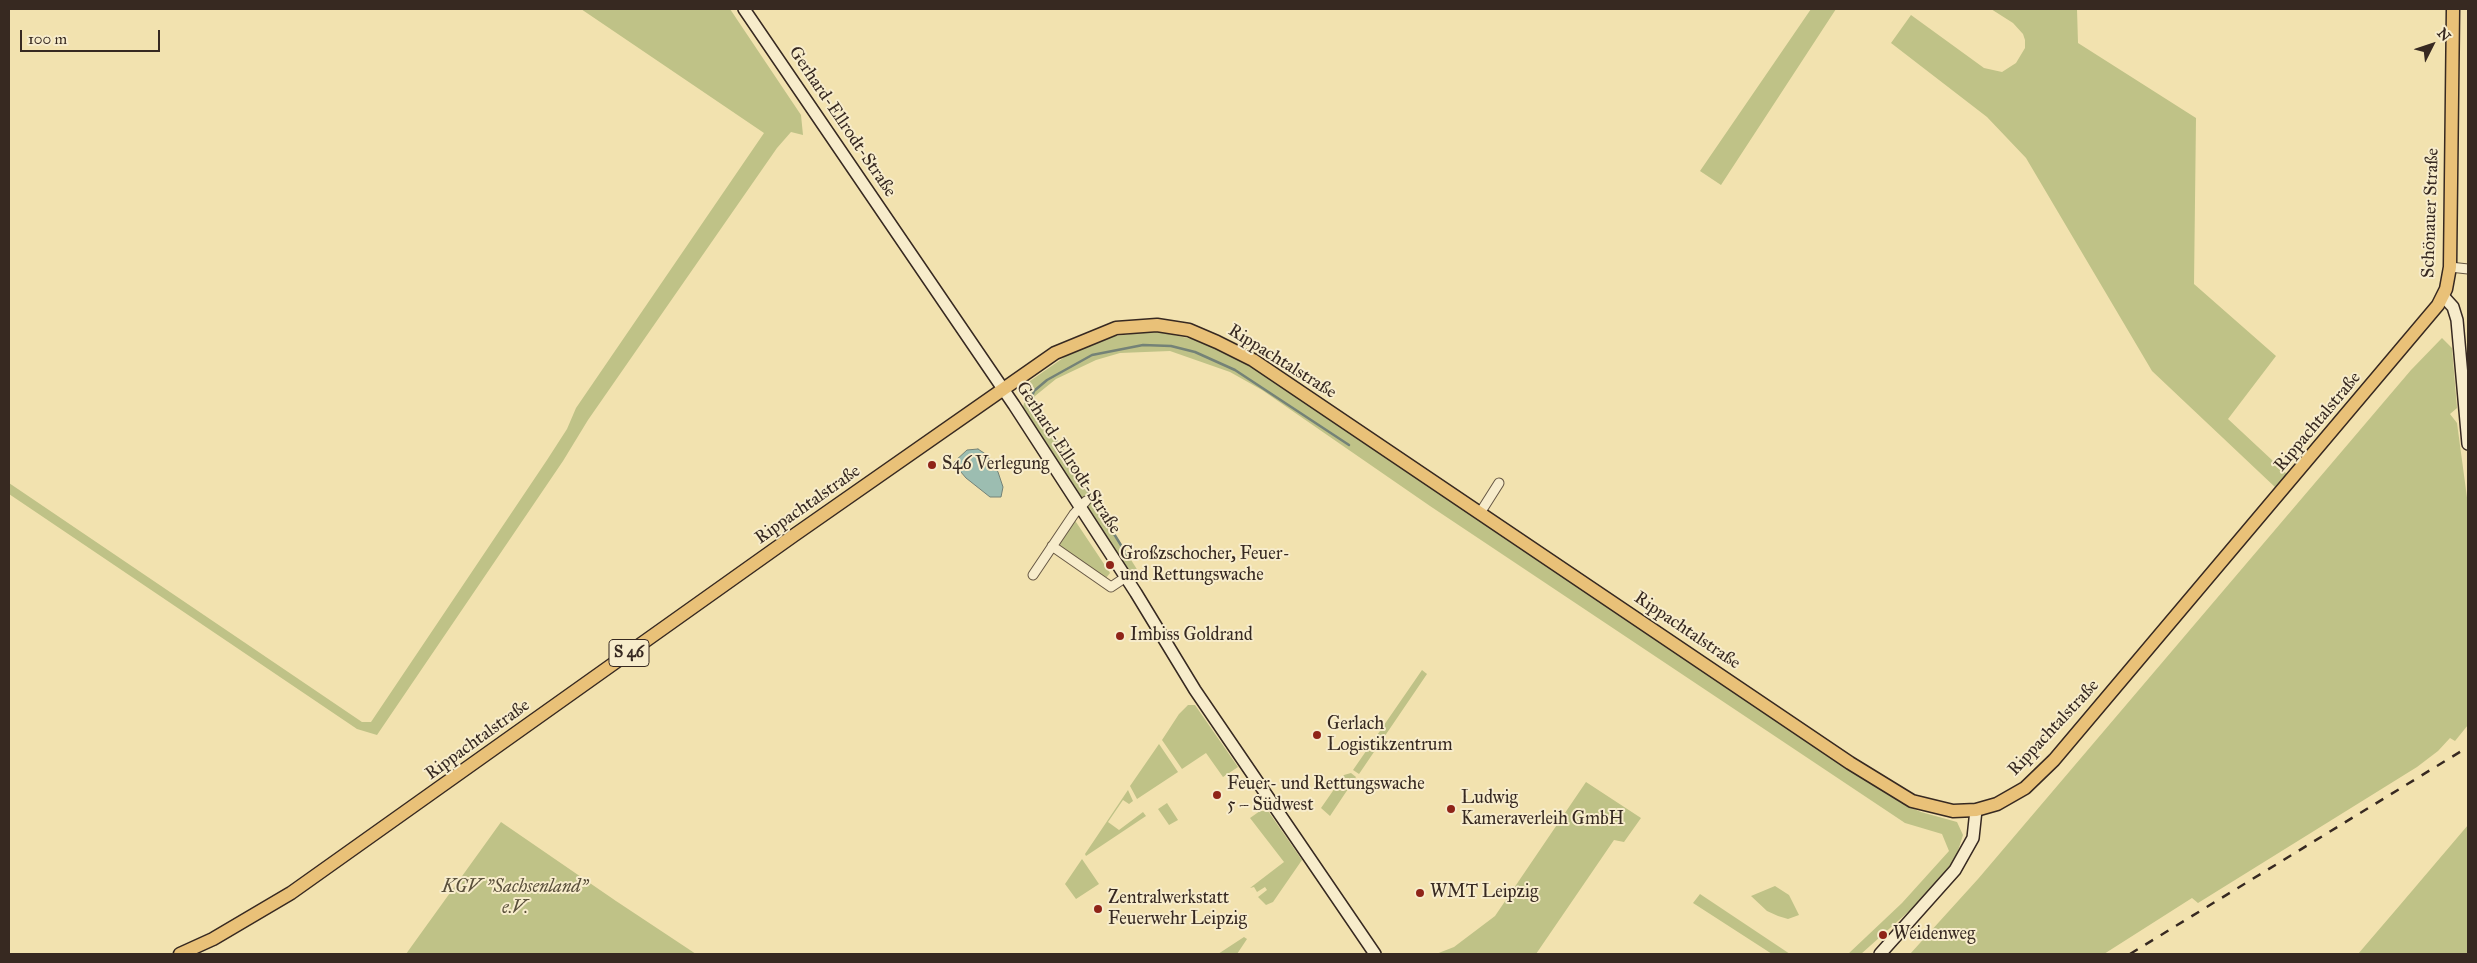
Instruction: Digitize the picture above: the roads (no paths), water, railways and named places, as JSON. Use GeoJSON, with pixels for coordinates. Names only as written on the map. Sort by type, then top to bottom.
{"type":"FeatureCollection","features":[{"type":"Feature","properties":{"kind":"main road","name":"Schönauer Straße"},"geometry":{"type":"LineString","coordinates":[[2443,296],[2450,267],[2453,9]]}},
{"type":"Feature","properties":{"kind":"main road","name":"Rippachtalstraße"},"geometry":{"type":"LineString","coordinates":[[180,954],[213,938],[291,893],[1054,353],[1116,328],[1157,325],[1189,330],[1253,360],[1886,787],[1912,801],[1932,807],[1953,811],[1976,810],[2009,798],[2026,788],[2040,775],[2424,324],[2443,296]]}},
{"type":"Feature","properties":{"kind":"street","name":"Gerhard-Ellrodt-Straße"},"geometry":{"type":"LineString","coordinates":[[744,9],[1083,505],[1195,690],[1375,954]]}},
{"type":"Feature","properties":{"kind":"street"},"geometry":{"type":"LineString","coordinates":[[2450,267],[2468,268]]}},
{"type":"Feature","properties":{"kind":"street","name":"Schönauer Straße"},"geometry":{"type":"LineString","coordinates":[[2443,296],[2452,307],[2457,320],[2468,444]]}},
{"type":"Feature","properties":{"kind":"street"},"geometry":{"type":"LineString","coordinates":[[1480,513],[1499,483]]}},
{"type":"Feature","properties":{"kind":"street"},"geometry":{"type":"LineString","coordinates":[[1033,575],[1083,505]]}},
{"type":"Feature","properties":{"kind":"street"},"geometry":{"type":"LineString","coordinates":[[1052,546],[1111,587],[1126,577]]}},
{"type":"Feature","properties":{"kind":"street"},"geometry":{"type":"LineString","coordinates":[[1880,954],[1956,870],[1973,838],[1976,810]]}},
{"type":"Feature","properties":{"kind":"water"},"geometry":{"type":"Polygon","coordinates":[[[978,449],[987,455],[998,472],[1003,487],[1001,497],[990,497],[966,478],[955,465],[954,462],[967,450],[978,449]]]}},
{"type":"Feature","properties":{"kind":"waterway"},"geometry":{"type":"LineString","coordinates":[[1127,555],[1031,399],[1034,391],[1047,380],[1092,355],[1143,345],[1171,346],[1195,352],[1235,370],[1349,445]]}},
{"type":"Feature","properties":{"kind":"railway"},"geometry":{"type":"LineString","coordinates":[[2130,954],[2468,747]]}},
{"type":"Feature","properties":{"kind":"place","name":"S46 Verlegung"},"geometry":{"type":"Point","coordinates":[932,465]}},
{"type":"Feature","properties":{"kind":"place","name":"Großzschocher, Feuer- und Rettungswache"},"geometry":{"type":"Point","coordinates":[1110,565]}},
{"type":"Feature","properties":{"kind":"place","name":"Imbiss Goldrand"},"geometry":{"type":"Point","coordinates":[1120,636]}},
{"type":"Feature","properties":{"kind":"place","name":"Gerlach Logistikzentrum"},"geometry":{"type":"Point","coordinates":[1317,735]}},
{"type":"Feature","properties":{"kind":"place","name":"Feuer- und Rettungswache 5 – Südwest"},"geometry":{"type":"Point","coordinates":[1217,795]}},
{"type":"Feature","properties":{"kind":"place","name":"Ludwig Kameraverleih GmbH"},"geometry":{"type":"Point","coordinates":[1451,809]}},
{"type":"Feature","properties":{"kind":"place","name":"WMT Leipzig"},"geometry":{"type":"Point","coordinates":[1420,893]}},
{"type":"Feature","properties":{"kind":"place","name":"Zentralwerkstatt Feuerwehr Leipzig"},"geometry":{"type":"Point","coordinates":[1098,909]}},
{"type":"Feature","properties":{"kind":"place","name":"Weidenweg"},"geometry":{"type":"Point","coordinates":[1883,935]}},
{"type":"Feature","properties":{"kind":"park label","name":"KGV \"Sachsenland\" e.V."},"geometry":{"type":"Point","coordinates":[515,898]}}]}
